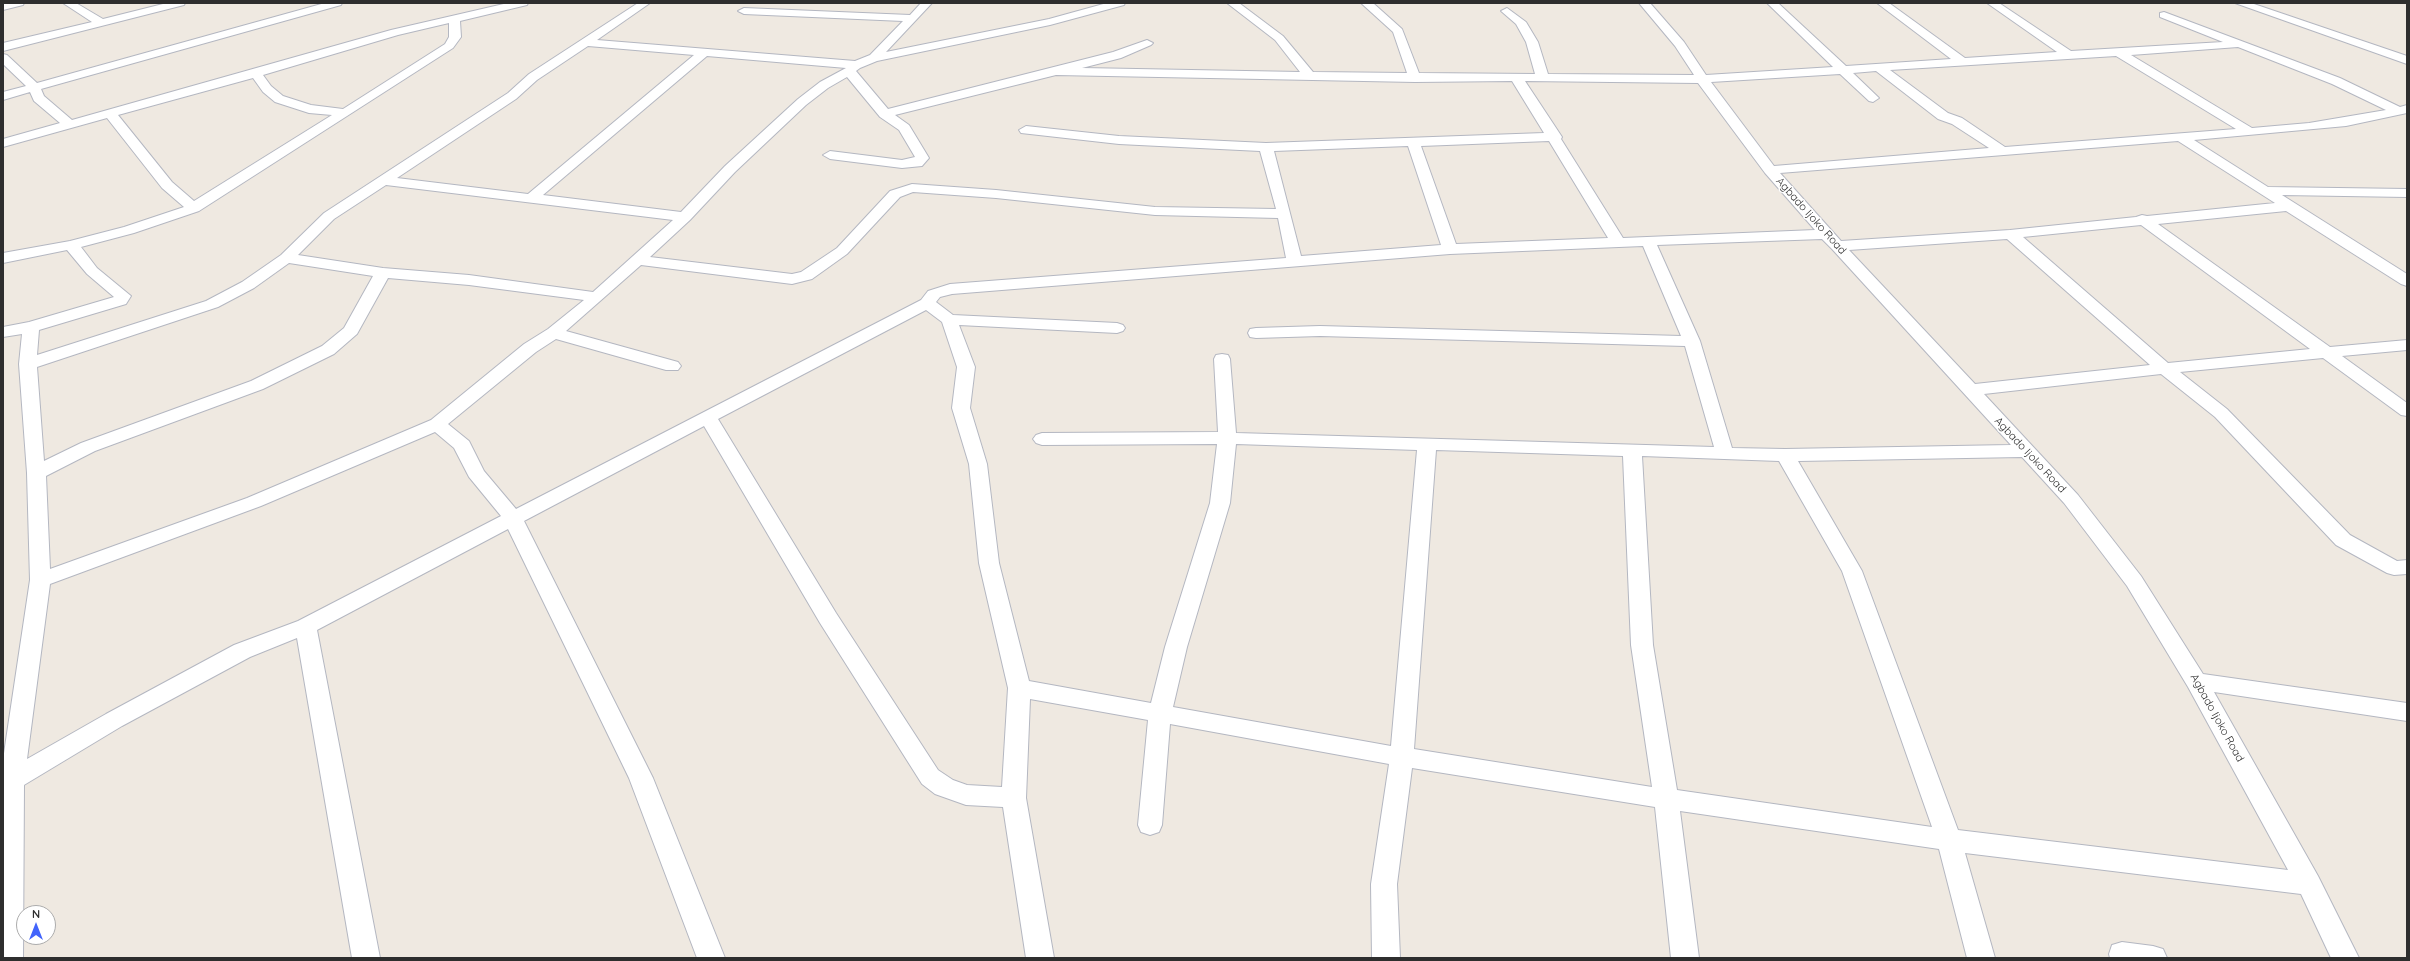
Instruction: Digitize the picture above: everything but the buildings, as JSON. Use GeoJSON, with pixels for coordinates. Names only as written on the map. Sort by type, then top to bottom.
{"type":"FeatureCollection","features":[{"type":"Feature","properties":{"kind":"street"},"geometry":{"type":"LineString","coordinates":[[3,7],[19,3]]}},
{"type":"Feature","properties":{"kind":"street"},"geometry":{"type":"LineString","coordinates":[[68,3],[102,23]]}},
{"type":"Feature","properties":{"kind":"street"},"geometry":{"type":"LineString","coordinates":[[3,47],[180,3]]}},
{"type":"Feature","properties":{"kind":"street"},"geometry":{"type":"LineString","coordinates":[[3,96],[34,86],[337,3]]}},
{"type":"Feature","properties":{"kind":"street"},"geometry":{"type":"LineString","coordinates":[[3,143],[256,73],[395,32],[523,3]]}},
{"type":"Feature","properties":{"kind":"street"},"geometry":{"type":"LineString","coordinates":[[28,364],[212,304],[248,285],[286,258],[329,216],[512,96],[533,77],[645,3]]}},
{"type":"Feature","properties":{"kind":"street"},"geometry":{"type":"LineString","coordinates":[[874,58],[927,3]]}},
{"type":"Feature","properties":{"kind":"street"},"geometry":{"type":"LineString","coordinates":[[40,580],[254,502],[437,424],[530,348],[554,333],[597,297],[685,216],[730,170],[802,102],[824,84],[852,68],[874,58],[1050,22],[1120,3]]}},
{"type":"Feature","properties":{"kind":"street"},"geometry":{"type":"LineString","coordinates":[[1232,3],[1280,38],[1310,76]]}},
{"type":"Feature","properties":{"kind":"street"},"geometry":{"type":"LineString","coordinates":[[1366,3],[1388,20],[1398,31],[1415,78]]}},
{"type":"Feature","properties":{"kind":"street","name":"Agbado Ijoko Road"},"geometry":{"type":"LineString","coordinates":[[1644,3],[1676,39],[1702,79],[1770,170],[1832,240],[2071,499],[2134,581],[2196,681],[2309,884],[2345,958]]}},
{"type":"Feature","properties":{"kind":"street"},"geometry":{"type":"LineString","coordinates":[[1772,3],[1873,98]]}},
{"type":"Feature","properties":{"kind":"street"},"geometry":{"type":"LineString","coordinates":[[1882,3],[1962,62]]}},
{"type":"Feature","properties":{"kind":"street"},"geometry":{"type":"LineString","coordinates":[[1992,3],[2067,54]]}},
{"type":"Feature","properties":{"kind":"street"},"geometry":{"type":"LineString","coordinates":[[2240,3],[2407,60]]}},
{"type":"Feature","properties":{"kind":"street"},"geometry":{"type":"LineString","coordinates":[[744,11],[911,18]]}},
{"type":"Feature","properties":{"kind":"street"},"geometry":{"type":"LineString","coordinates":[[1507,11],[1520,22],[1532,42],[1543,79]]}},
{"type":"Feature","properties":{"kind":"street"},"geometry":{"type":"LineString","coordinates":[[2164,15],[2336,81],[2402,110]]}},
{"type":"Feature","properties":{"kind":"street"},"geometry":{"type":"LineString","coordinates":[[3,258],[71,245],[145,226],[194,208],[207,198],[345,113],[449,46],[455,37],[454,19]]}},
{"type":"Feature","properties":{"kind":"street"},"geometry":{"type":"LineString","coordinates":[[584,42],[704,52],[852,68],[885,114],[904,128],[922,160],[902,164],[830,155]]}},
{"type":"Feature","properties":{"kind":"street"},"geometry":{"type":"LineString","coordinates":[[885,114],[1117,55],[1147,43]]}},
{"type":"Feature","properties":{"kind":"street"},"geometry":{"type":"LineString","coordinates":[[1056,71],[1415,78],[1702,79],[1881,69],[2067,54],[2238,44]]}},
{"type":"Feature","properties":{"kind":"street"},"geometry":{"type":"LineString","coordinates":[[533,197],[704,52]]}},
{"type":"Feature","properties":{"kind":"street"},"geometry":{"type":"LineString","coordinates":[[2118,52],[2247,130]]}},
{"type":"Feature","properties":{"kind":"street"},"geometry":{"type":"LineString","coordinates":[[3,58],[34,86],[38,98],[69,124]]}},
{"type":"Feature","properties":{"kind":"street"},"geometry":{"type":"LineString","coordinates":[[1881,69],[1943,116],[1957,121],[2003,152]]}},
{"type":"Feature","properties":{"kind":"street"},"geometry":{"type":"LineString","coordinates":[[256,73],[267,90],[279,99],[310,109],[345,113]]}},
{"type":"Feature","properties":{"kind":"street"},"geometry":{"type":"LineString","coordinates":[[1517,79],[1555,137],[1618,242]]}},
{"type":"Feature","properties":{"kind":"street"},"geometry":{"type":"LineString","coordinates":[[1770,170],[2003,152],[2247,130],[2309,127],[2346,122],[2402,110]]}},
{"type":"Feature","properties":{"kind":"street"},"geometry":{"type":"LineString","coordinates":[[109,113],[167,186],[194,208]]}},
{"type":"Feature","properties":{"kind":"street"},"geometry":{"type":"LineString","coordinates":[[1026,130],[1119,140],[1266,147],[1555,137]]}},
{"type":"Feature","properties":{"kind":"street"},"geometry":{"type":"LineString","coordinates":[[2180,137],[2407,281]]}},
{"type":"Feature","properties":{"kind":"street"},"geometry":{"type":"LineString","coordinates":[[1413,141],[1450,249]]}},
{"type":"Feature","properties":{"kind":"street"},"geometry":{"type":"LineString","coordinates":[[1266,147],[1284,214],[1294,261]]}},
{"type":"Feature","properties":{"kind":"street"},"geometry":{"type":"LineString","coordinates":[[383,180],[685,216]]}},
{"type":"Feature","properties":{"kind":"street"},"geometry":{"type":"LineString","coordinates":[[637,260],[792,279],[806,276],[842,251],[895,194],[912,188],[996,194],[1155,211],[1284,214]]}},
{"type":"Feature","properties":{"kind":"street"},"geometry":{"type":"LineString","coordinates":[[2266,191],[2407,193]]}},
{"type":"Feature","properties":{"kind":"street"},"geometry":{"type":"LineString","coordinates":[[7,783],[114,720],[242,651],[306,626],[512,517],[927,303],[934,294],[950,289],[1450,249],[1648,241],[1832,240],[2010,234],[2142,219],[2290,206]]}},
{"type":"Feature","properties":{"kind":"street"},"geometry":{"type":"LineString","coordinates":[[2142,219],[2329,353],[2407,411]]}},
{"type":"Feature","properties":{"kind":"street"},"geometry":{"type":"LineString","coordinates":[[2010,234],[2166,370],[2221,413],[2343,540],[2394,568],[2407,567]]}},
{"type":"Feature","properties":{"kind":"street"},"geometry":{"type":"LineString","coordinates":[[1648,241],[1692,341],[1725,454]]}},
{"type":"Feature","properties":{"kind":"street"},"geometry":{"type":"LineString","coordinates":[[3,332],[31,327],[111,305],[120,301],[123,296],[92,271],[71,245]]}},
{"type":"Feature","properties":{"kind":"street"},"geometry":{"type":"LineString","coordinates":[[286,258],[383,273],[469,280],[597,297]]}},
{"type":"Feature","properties":{"kind":"street"},"geometry":{"type":"LineString","coordinates":[[36,473],[88,447],[257,385],[328,350],[351,331],[383,273]]}},
{"type":"Feature","properties":{"kind":"street"},"geometry":{"type":"LineString","coordinates":[[927,303],[949,320],[966,367],[960,408],[978,464],[988,563],[1019,688],[1014,798],[1040,958]]}},
{"type":"Feature","properties":{"kind":"street"},"geometry":{"type":"LineString","coordinates":[[949,320],[1117,328]]}},
{"type":"Feature","properties":{"kind":"street"},"geometry":{"type":"LineString","coordinates":[[9,958],[7,783],[40,580],[36,473],[28,364],[31,327]]}},
{"type":"Feature","properties":{"kind":"street"},"geometry":{"type":"LineString","coordinates":[[1256,333],[1320,331],[1692,341]]}},
{"type":"Feature","properties":{"kind":"street"},"geometry":{"type":"LineString","coordinates":[[554,333],[672,366]]}},
{"type":"Feature","properties":{"kind":"street"},"geometry":{"type":"LineString","coordinates":[[1970,390],[2166,370],[2254,359],[2407,345]]}},
{"type":"Feature","properties":{"kind":"street"},"geometry":{"type":"LineString","coordinates":[[1150,825],[1160,712],[1176,647],[1220,503],[1227,438],[1222,359]]}},
{"type":"Feature","properties":{"kind":"street"},"geometry":{"type":"LineString","coordinates":[[707,416],[828,618],[930,777],[944,787],[966,795],[1014,798]]}},
{"type":"Feature","properties":{"kind":"street"},"geometry":{"type":"LineString","coordinates":[[437,424],[462,445],[476,473],[512,517],[641,778],[711,958]]}},
{"type":"Feature","properties":{"kind":"street"},"geometry":{"type":"LineString","coordinates":[[1042,439],[1105,437],[1227,438],[1785,455],[2027,451]]}},
{"type":"Feature","properties":{"kind":"street"},"geometry":{"type":"LineString","coordinates":[[1386,958],[1384,884],[1402,757],[1427,445]]}},
{"type":"Feature","properties":{"kind":"street"},"geometry":{"type":"LineString","coordinates":[[1632,451],[1642,645],[1667,799],[1685,958]]}},
{"type":"Feature","properties":{"kind":"street"},"geometry":{"type":"LineString","coordinates":[[1785,455],[1852,571],[1949,840],[1981,958]]}},
{"type":"Feature","properties":{"kind":"street"},"geometry":{"type":"LineString","coordinates":[[306,626],[366,958]]}},
{"type":"Feature","properties":{"kind":"street"},"geometry":{"type":"LineString","coordinates":[[2196,681],[2407,712]]}},
{"type":"Feature","properties":{"kind":"street"},"geometry":{"type":"LineString","coordinates":[[1019,688],[1160,712],[1402,757],[1667,799],[1949,840],[2309,884]]}},
{"type":"Feature","properties":{"kind":"street"},"geometry":{"type":"LineString","coordinates":[[2122,954],[2153,958]]}}]}
